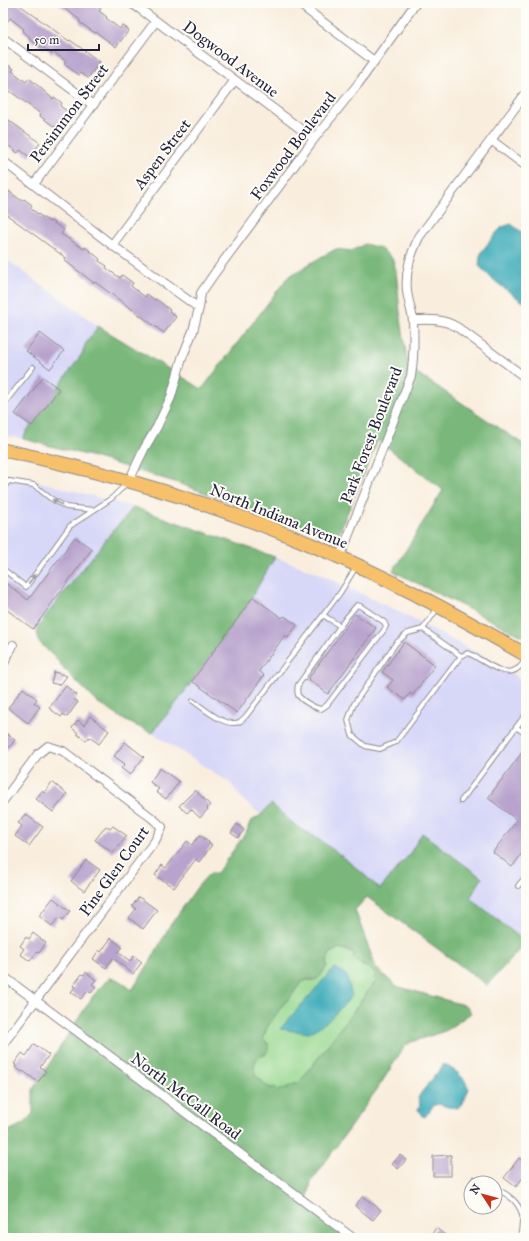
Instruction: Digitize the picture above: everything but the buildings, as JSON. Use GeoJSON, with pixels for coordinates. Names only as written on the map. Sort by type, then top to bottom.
{"type":"FeatureCollection","features":[{"type":"Feature","properties":{"kind":"main road","name":"North Indiana Avenue"},"geometry":{"type":"LineString","coordinates":[[3,450],[65,464],[129,481],[238,515],[301,540],[378,574],[526,655]]}},
{"type":"Feature","properties":{"kind":"street"},"geometry":{"type":"LineString","coordinates":[[298,3],[374,61]]}},
{"type":"Feature","properties":{"kind":"street","name":"Foxwood Boulevard"},"geometry":{"type":"LineString","coordinates":[[129,481],[171,397],[182,358],[193,331],[201,294],[214,274],[314,139],[358,84],[416,3]]}},
{"type":"Feature","properties":{"kind":"street","name":"Dogwood Avenue"},"geometry":{"type":"LineString","coordinates":[[134,4],[314,139]]}},
{"type":"Feature","properties":{"kind":"street","name":"Persimmon Street"},"geometry":{"type":"LineString","coordinates":[[34,184],[156,21]]}},
{"type":"Feature","properties":{"kind":"street"},"geometry":{"type":"LineString","coordinates":[[3,38],[93,105]]}},
{"type":"Feature","properties":{"kind":"street","name":"Aspen Street"},"geometry":{"type":"LineString","coordinates":[[112,245],[235,80]]}},
{"type":"Feature","properties":{"kind":"street","name":"Park Forest Boulevard"},"geometry":{"type":"LineString","coordinates":[[340,557],[407,390],[411,376],[414,358],[413,320],[407,291],[407,282],[409,260],[413,249],[419,237],[526,93]]}},
{"type":"Feature","properties":{"kind":"street"},"geometry":{"type":"LineString","coordinates":[[492,140],[526,166]]}},
{"type":"Feature","properties":{"kind":"street"},"geometry":{"type":"LineString","coordinates":[[3,161],[112,245],[199,308]]}},
{"type":"Feature","properties":{"kind":"street"},"geometry":{"type":"LineString","coordinates":[[413,320],[441,320],[449,322],[526,378]]}},
{"type":"Feature","properties":{"kind":"street"},"geometry":{"type":"LineString","coordinates":[[3,664],[13,645]]}},
{"type":"Feature","properties":{"kind":"street","name":"Pine Glen Court"},"geometry":{"type":"LineString","coordinates":[[3,801],[38,754],[48,746],[62,751],[162,827],[155,841],[3,1044]]}},
{"type":"Feature","properties":{"kind":"street","name":"North McCall Road"},"geometry":{"type":"LineString","coordinates":[[3,976],[353,1238]]}},
{"type":"Feature","properties":{"kind":"lane"},"geometry":{"type":"LineString","coordinates":[[3,405],[33,367]]}},
{"type":"Feature","properties":{"kind":"lane"},"geometry":{"type":"LineString","coordinates":[[3,488],[9,481],[34,485],[50,498],[66,507],[95,510]]}},
{"type":"Feature","properties":{"kind":"lane"},"geometry":{"type":"LineString","coordinates":[[3,569],[26,587],[70,526],[112,498],[129,481]]}},
{"type":"Feature","properties":{"kind":"lane"},"geometry":{"type":"LineString","coordinates":[[193,701],[223,721],[230,723],[239,722],[246,716],[340,593],[357,565]]}},
{"type":"Feature","properties":{"kind":"lane"},"geometry":{"type":"LineString","coordinates":[[360,606],[384,622],[386,626],[327,705],[321,709],[315,708],[299,696],[297,690],[298,685],[340,626],[355,607],[360,606]]}},
{"type":"Feature","properties":{"kind":"lane"},"geometry":{"type":"LineString","coordinates":[[439,607],[423,629],[408,633],[396,643],[354,704],[348,720],[352,735],[364,746],[380,749],[396,742],[462,656],[468,653],[507,673],[516,670],[526,660]]}},
{"type":"Feature","properties":{"kind":"lane"},"geometry":{"type":"LineString","coordinates":[[323,615],[340,626]]}},
{"type":"Feature","properties":{"kind":"lane"},"geometry":{"type":"LineString","coordinates":[[423,629],[462,656]]}},
{"type":"Feature","properties":{"kind":"lane"},"geometry":{"type":"LineString","coordinates":[[461,801],[526,714]]}},
{"type":"Feature","properties":{"kind":"lane"},"geometry":{"type":"LineString","coordinates":[[516,727],[526,734]]}},
{"type":"Feature","properties":{"kind":"lane"},"geometry":{"type":"LineString","coordinates":[[518,886],[526,876]]}},
{"type":"Feature","properties":{"kind":"lane"},"geometry":{"type":"LineString","coordinates":[[503,1192],[512,1198],[518,1205],[522,1216],[520,1238]]}},
{"type":"Feature","properties":{"kind":"shaded area"},"geometry":{"type":"Polygon","coordinates":[[[3,257],[98,326],[85,345],[82,354],[27,431],[23,439],[3,436],[3,257]]]}},
{"type":"Feature","properties":{"kind":"shaded area"},"geometry":{"type":"Polygon","coordinates":[[[3,473],[133,507],[44,618],[37,630],[3,604],[3,473]]]}},
{"type":"Feature","properties":{"kind":"shaded area"},"geometry":{"type":"Polygon","coordinates":[[[275,557],[316,572],[397,611],[498,664],[526,683],[525,941],[470,898],[482,878],[422,834],[409,855],[380,890],[360,871],[335,851],[296,826],[271,804],[261,815],[242,799],[230,783],[152,733],[177,702],[244,610],[275,557]]]}},
{"type":"Feature","properties":{"kind":"green space"},"geometry":{"type":"Polygon","coordinates":[[[365,244],[380,248],[392,258],[396,270],[408,367],[526,446],[526,638],[393,571],[443,490],[378,440],[336,540],[316,530],[294,525],[175,482],[90,456],[23,439],[27,431],[82,354],[85,345],[98,326],[202,389],[288,277],[336,249],[351,251],[365,244]]]}},
{"type":"Feature","properties":{"kind":"green space"},"geometry":{"type":"Polygon","coordinates":[[[133,507],[275,557],[244,610],[177,702],[152,733],[126,721],[97,702],[38,641],[37,630],[44,618],[133,507]]]}},
{"type":"Feature","properties":{"kind":"green space"},"geometry":{"type":"Polygon","coordinates":[[[271,804],[296,826],[335,851],[380,889],[409,855],[422,833],[482,878],[470,898],[523,940],[520,949],[487,985],[367,897],[355,910],[376,968],[396,986],[467,1006],[471,1013],[445,1031],[411,1042],[404,1047],[380,1085],[311,1182],[306,1207],[349,1238],[3,1238],[3,1136],[6,1132],[25,1123],[33,1113],[33,1089],[93,996],[109,978],[119,980],[132,990],[150,962],[169,927],[198,886],[210,873],[217,873],[247,831],[250,822],[261,815],[271,804]],[[339,948],[330,953],[326,963],[327,966],[318,978],[315,980],[305,980],[298,986],[268,1026],[263,1038],[268,1043],[268,1050],[265,1055],[258,1058],[254,1067],[255,1075],[268,1087],[275,1087],[278,1091],[300,1082],[376,981],[374,979],[375,973],[358,963],[353,958],[355,953],[339,948]]]}},
{"type":"Feature","properties":{"kind":"green space"},"geometry":{"type":"Polygon","coordinates":[[[339,948],[353,953],[362,966],[367,966],[375,973],[376,981],[300,1082],[278,1091],[268,1087],[255,1075],[254,1064],[260,1056],[262,1037],[265,1030],[284,1002],[290,998],[298,986],[306,980],[315,980],[319,977],[327,966],[326,963],[330,953],[339,948]]]}},
{"type":"Feature","properties":{"kind":"water"},"geometry":{"type":"Polygon","coordinates":[[[511,224],[526,235],[526,304],[496,282],[479,266],[482,251],[502,227],[511,224]]]}},
{"type":"Feature","properties":{"kind":"water"},"geometry":{"type":"Polygon","coordinates":[[[335,967],[347,976],[352,996],[328,1021],[309,1033],[280,1029],[335,967]]]}},
{"type":"Feature","properties":{"kind":"water"},"geometry":{"type":"Polygon","coordinates":[[[444,1064],[462,1077],[469,1089],[467,1094],[458,1108],[439,1104],[434,1105],[425,1117],[422,1116],[418,1109],[420,1104],[418,1098],[444,1064]]]}}]}
